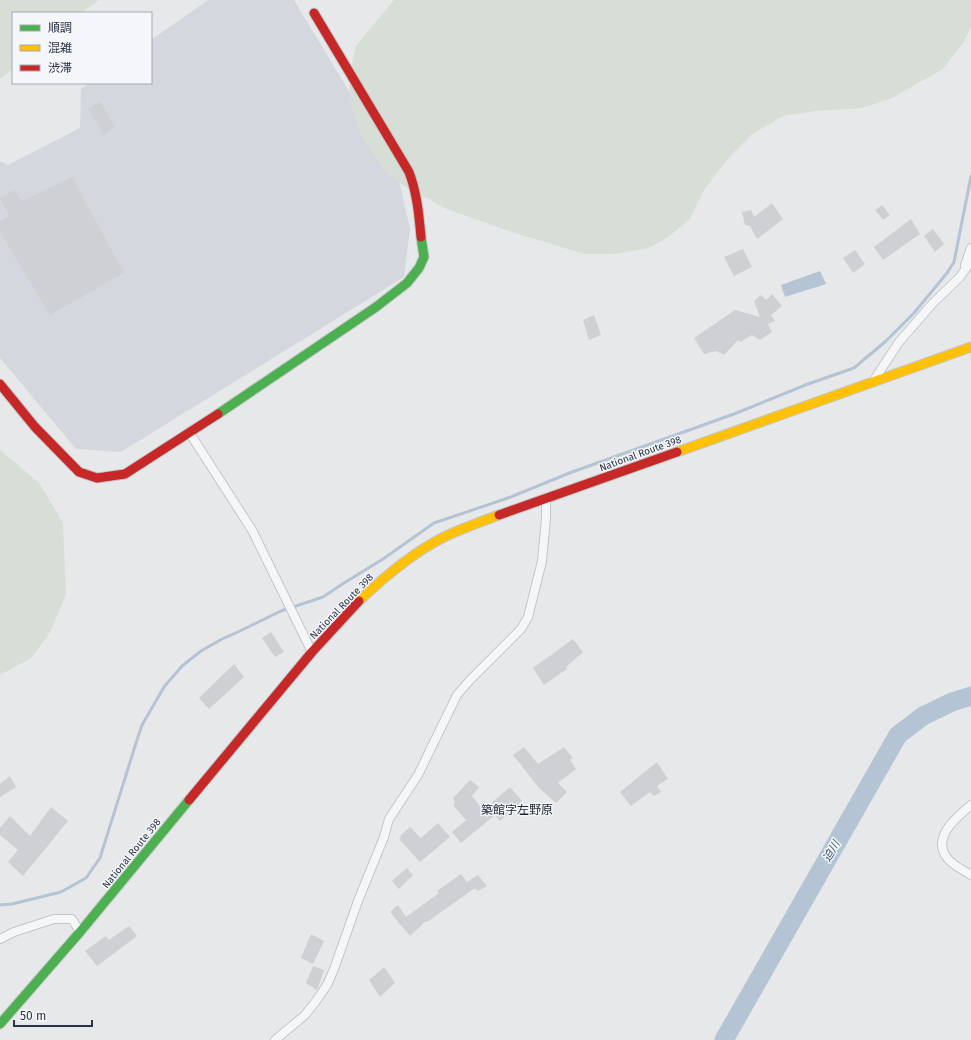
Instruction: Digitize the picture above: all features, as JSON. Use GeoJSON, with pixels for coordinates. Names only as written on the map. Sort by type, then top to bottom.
{"type":"FeatureCollection","features":[{"type":"Feature","properties":{"kind":"main road"},"geometry":{"type":"LineString","coordinates":[[0,384],[35,427],[79,472],[96,478],[125,474],[232,405],[376,307],[407,283],[419,268],[424,257],[417,201],[413,182],[409,172],[314,13]]}},
{"type":"Feature","properties":{"kind":"main road","name":"National Route 398"},"geometry":{"type":"LineString","coordinates":[[0,1024],[80,932],[312,652],[364,595],[409,559],[440,539],[476,523],[971,347]]}},
{"type":"Feature","properties":{"kind":"street"},"geometry":{"type":"LineString","coordinates":[[960,277],[971,248]]}},
{"type":"Feature","properties":{"kind":"street"},"geometry":{"type":"LineString","coordinates":[[872,382],[899,342],[933,303],[960,277],[971,261]]}},
{"type":"Feature","properties":{"kind":"street"},"geometry":{"type":"LineString","coordinates":[[189,432],[252,530],[312,652]]}},
{"type":"Feature","properties":{"kind":"street"},"geometry":{"type":"LineString","coordinates":[[275,1040],[304,1015],[326,985],[334,969],[358,901],[384,837],[389,819],[418,775],[457,695],[521,629],[528,617],[542,561],[546,518],[546,498]]}},
{"type":"Feature","properties":{"kind":"street"},"geometry":{"type":"LineString","coordinates":[[971,805],[953,820],[944,835],[942,846],[947,858],[971,875]]}},
{"type":"Feature","properties":{"kind":"street"},"geometry":{"type":"LineString","coordinates":[[0,939],[14,932],[54,919],[72,919],[80,932]]}},
{"type":"Feature","properties":{"kind":"shaded area"},"geometry":{"type":"Polygon","coordinates":[[[0,0],[99,0],[82,12],[12,12],[12,69],[0,79],[0,0]]]}},
{"type":"Feature","properties":{"kind":"shaded area"},"geometry":{"type":"Polygon","coordinates":[[[208,0],[294,0],[397,171],[410,229],[404,277],[121,452],[76,449],[0,358],[0,161],[8,165],[80,128],[81,89],[88,84],[152,84],[152,39],[208,0]]]}},
{"type":"Feature","properties":{"kind":"shaded area"},"geometry":{"type":"Polygon","coordinates":[[[394,0],[971,0],[971,27],[963,43],[943,69],[892,98],[861,108],[815,111],[783,116],[752,134],[729,157],[704,190],[690,219],[668,237],[649,248],[614,254],[585,254],[518,234],[449,210],[404,186],[385,171],[363,140],[351,106],[349,77],[356,46],[394,0]]]}},
{"type":"Feature","properties":{"kind":"shaded area"},"geometry":{"type":"Polygon","coordinates":[[[0,450],[40,484],[63,523],[66,595],[49,634],[31,658],[0,675],[0,450]]]}},
{"type":"Feature","properties":{"kind":"water"},"geometry":{"type":"Polygon","coordinates":[[[820,271],[826,284],[785,297],[781,285],[820,271]]]}},
{"type":"Feature","properties":{"kind":"building"},"geometry":{"type":"Polygon","coordinates":[[[100,101],[115,127],[104,135],[88,109],[100,101]]]}},
{"type":"Feature","properties":{"kind":"building"},"geometry":{"type":"Polygon","coordinates":[[[72,177],[124,273],[50,315],[0,232],[0,221],[9,216],[0,198],[14,190],[22,201],[72,177]]]}},
{"type":"Feature","properties":{"kind":"building"},"geometry":{"type":"Polygon","coordinates":[[[772,203],[783,219],[757,239],[750,226],[745,225],[742,212],[751,210],[754,217],[772,203]]]}},
{"type":"Feature","properties":{"kind":"building"},"geometry":{"type":"Polygon","coordinates":[[[882,205],[890,215],[883,220],[875,210],[882,205]]]}},
{"type":"Feature","properties":{"kind":"building"},"geometry":{"type":"Polygon","coordinates":[[[911,219],[920,234],[883,260],[874,247],[911,219]]]}},
{"type":"Feature","properties":{"kind":"building"},"geometry":{"type":"Polygon","coordinates":[[[933,229],[944,244],[935,252],[924,236],[933,229]]]}},
{"type":"Feature","properties":{"kind":"building"},"geometry":{"type":"Polygon","coordinates":[[[743,249],[752,267],[734,276],[724,257],[743,249]]]}},
{"type":"Feature","properties":{"kind":"building"},"geometry":{"type":"Polygon","coordinates":[[[855,250],[865,264],[853,273],[843,258],[855,250]]]}},
{"type":"Feature","properties":{"kind":"building"},"geometry":{"type":"Polygon","coordinates":[[[772,294],[782,306],[771,315],[775,321],[768,324],[772,332],[760,340],[752,335],[740,342],[738,340],[724,355],[716,351],[704,354],[694,338],[735,310],[760,317],[754,301],[761,295],[766,300],[772,294]]]}},
{"type":"Feature","properties":{"kind":"building"},"geometry":{"type":"Polygon","coordinates":[[[594,315],[601,335],[589,340],[583,320],[594,315]]]}},
{"type":"Feature","properties":{"kind":"building"},"geometry":{"type":"Polygon","coordinates":[[[271,632],[284,652],[275,657],[262,638],[271,632]]]}},
{"type":"Feature","properties":{"kind":"building"},"geometry":{"type":"Polygon","coordinates":[[[573,639],[583,652],[566,667],[567,669],[544,685],[533,668],[573,639]]]}},
{"type":"Feature","properties":{"kind":"building"},"geometry":{"type":"Polygon","coordinates":[[[234,664],[244,677],[209,709],[199,698],[234,664]]]}},
{"type":"Feature","properties":{"kind":"building"},"geometry":{"type":"Polygon","coordinates":[[[524,747],[538,764],[564,747],[573,758],[570,760],[576,769],[558,783],[567,792],[556,803],[540,789],[513,755],[524,747]]]}},
{"type":"Feature","properties":{"kind":"building"},"geometry":{"type":"Polygon","coordinates":[[[657,762],[668,779],[657,786],[661,792],[654,796],[650,792],[631,806],[620,792],[657,762]]]}},
{"type":"Feature","properties":{"kind":"building"},"geometry":{"type":"Polygon","coordinates":[[[10,776],[16,787],[0,797],[0,784],[10,776]]]}},
{"type":"Feature","properties":{"kind":"building"},"geometry":{"type":"Polygon","coordinates":[[[470,780],[479,787],[472,796],[483,810],[510,787],[522,801],[500,821],[495,815],[461,843],[452,832],[466,820],[453,805],[455,802],[453,798],[470,780]]]}},
{"type":"Feature","properties":{"kind":"building"},"geometry":{"type":"Polygon","coordinates":[[[51,807],[68,821],[23,876],[8,862],[18,850],[0,835],[0,828],[10,816],[30,836],[51,807]]]}},
{"type":"Feature","properties":{"kind":"building"},"geometry":{"type":"Polygon","coordinates":[[[438,823],[450,837],[420,862],[399,839],[401,838],[400,836],[410,827],[421,838],[438,823]]]}},
{"type":"Feature","properties":{"kind":"building"},"geometry":{"type":"Polygon","coordinates":[[[407,868],[413,875],[399,889],[392,881],[407,868]]]}},
{"type":"Feature","properties":{"kind":"building"},"geometry":{"type":"Polygon","coordinates":[[[461,874],[467,882],[478,875],[487,886],[478,891],[475,888],[427,922],[426,921],[410,936],[390,912],[398,905],[406,917],[439,893],[437,891],[461,874]]]}},
{"type":"Feature","properties":{"kind":"building"},"geometry":{"type":"Polygon","coordinates":[[[129,926],[137,936],[97,966],[85,951],[106,936],[109,940],[129,926]]]}},
{"type":"Feature","properties":{"kind":"building"},"geometry":{"type":"Polygon","coordinates":[[[311,934],[324,941],[313,964],[301,958],[311,934]]]}},
{"type":"Feature","properties":{"kind":"building"},"geometry":{"type":"Polygon","coordinates":[[[313,966],[324,970],[317,990],[306,983],[313,966]]]}},
{"type":"Feature","properties":{"kind":"building"},"geometry":{"type":"Polygon","coordinates":[[[384,967],[395,983],[380,997],[369,980],[384,967]]]}},
{"type":"Feature","properties":{"kind":"waterway"},"geometry":{"type":"LineString","coordinates":[[0,905],[12,904],[61,892],[86,878],[100,858],[142,725],[164,687],[182,666],[201,651],[222,639],[281,611],[323,597],[383,559],[434,523],[508,498],[572,472],[734,414],[808,384],[854,368],[886,341],[914,313],[947,273],[954,262],[971,176]]}},
{"type":"Feature","properties":{"kind":"waterway","name":"迫川"},"geometry":{"type":"LineString","coordinates":[[724,1040],[898,735],[923,716],[952,702],[971,696]]}},
{"type":"Feature","properties":{"kind":"traffic: fast"},"geometry":{"type":"LineString","coordinates":[[218,414],[376,307],[407,283],[419,268],[424,257],[421,237]]}},
{"type":"Feature","properties":{"kind":"traffic: fast"},"geometry":{"type":"LineString","coordinates":[[0,1024],[80,932],[189,800]]}},
{"type":"Feature","properties":{"kind":"traffic: slow"},"geometry":{"type":"LineString","coordinates":[[677,452],[971,347]]}},
{"type":"Feature","properties":{"kind":"traffic: slow"},"geometry":{"type":"LineString","coordinates":[[359,601],[398,566],[419,551],[442,538],[499,515]]}},
{"type":"Feature","properties":{"kind":"traffic: jam"},"geometry":{"type":"LineString","coordinates":[[314,13],[409,172],[416,196],[421,237]]}},
{"type":"Feature","properties":{"kind":"traffic: jam"},"geometry":{"type":"LineString","coordinates":[[0,384],[35,427],[79,472],[97,478],[125,474],[218,414]]}},
{"type":"Feature","properties":{"kind":"traffic: jam"},"geometry":{"type":"LineString","coordinates":[[499,515],[677,452]]}},
{"type":"Feature","properties":{"kind":"traffic: jam"},"geometry":{"type":"LineString","coordinates":[[189,800],[312,652],[359,601]]}},
{"type":"Feature","properties":{"kind":"district","name":"築館字左野原"},"geometry":{"type":"Point","coordinates":[517,810]}}]}
